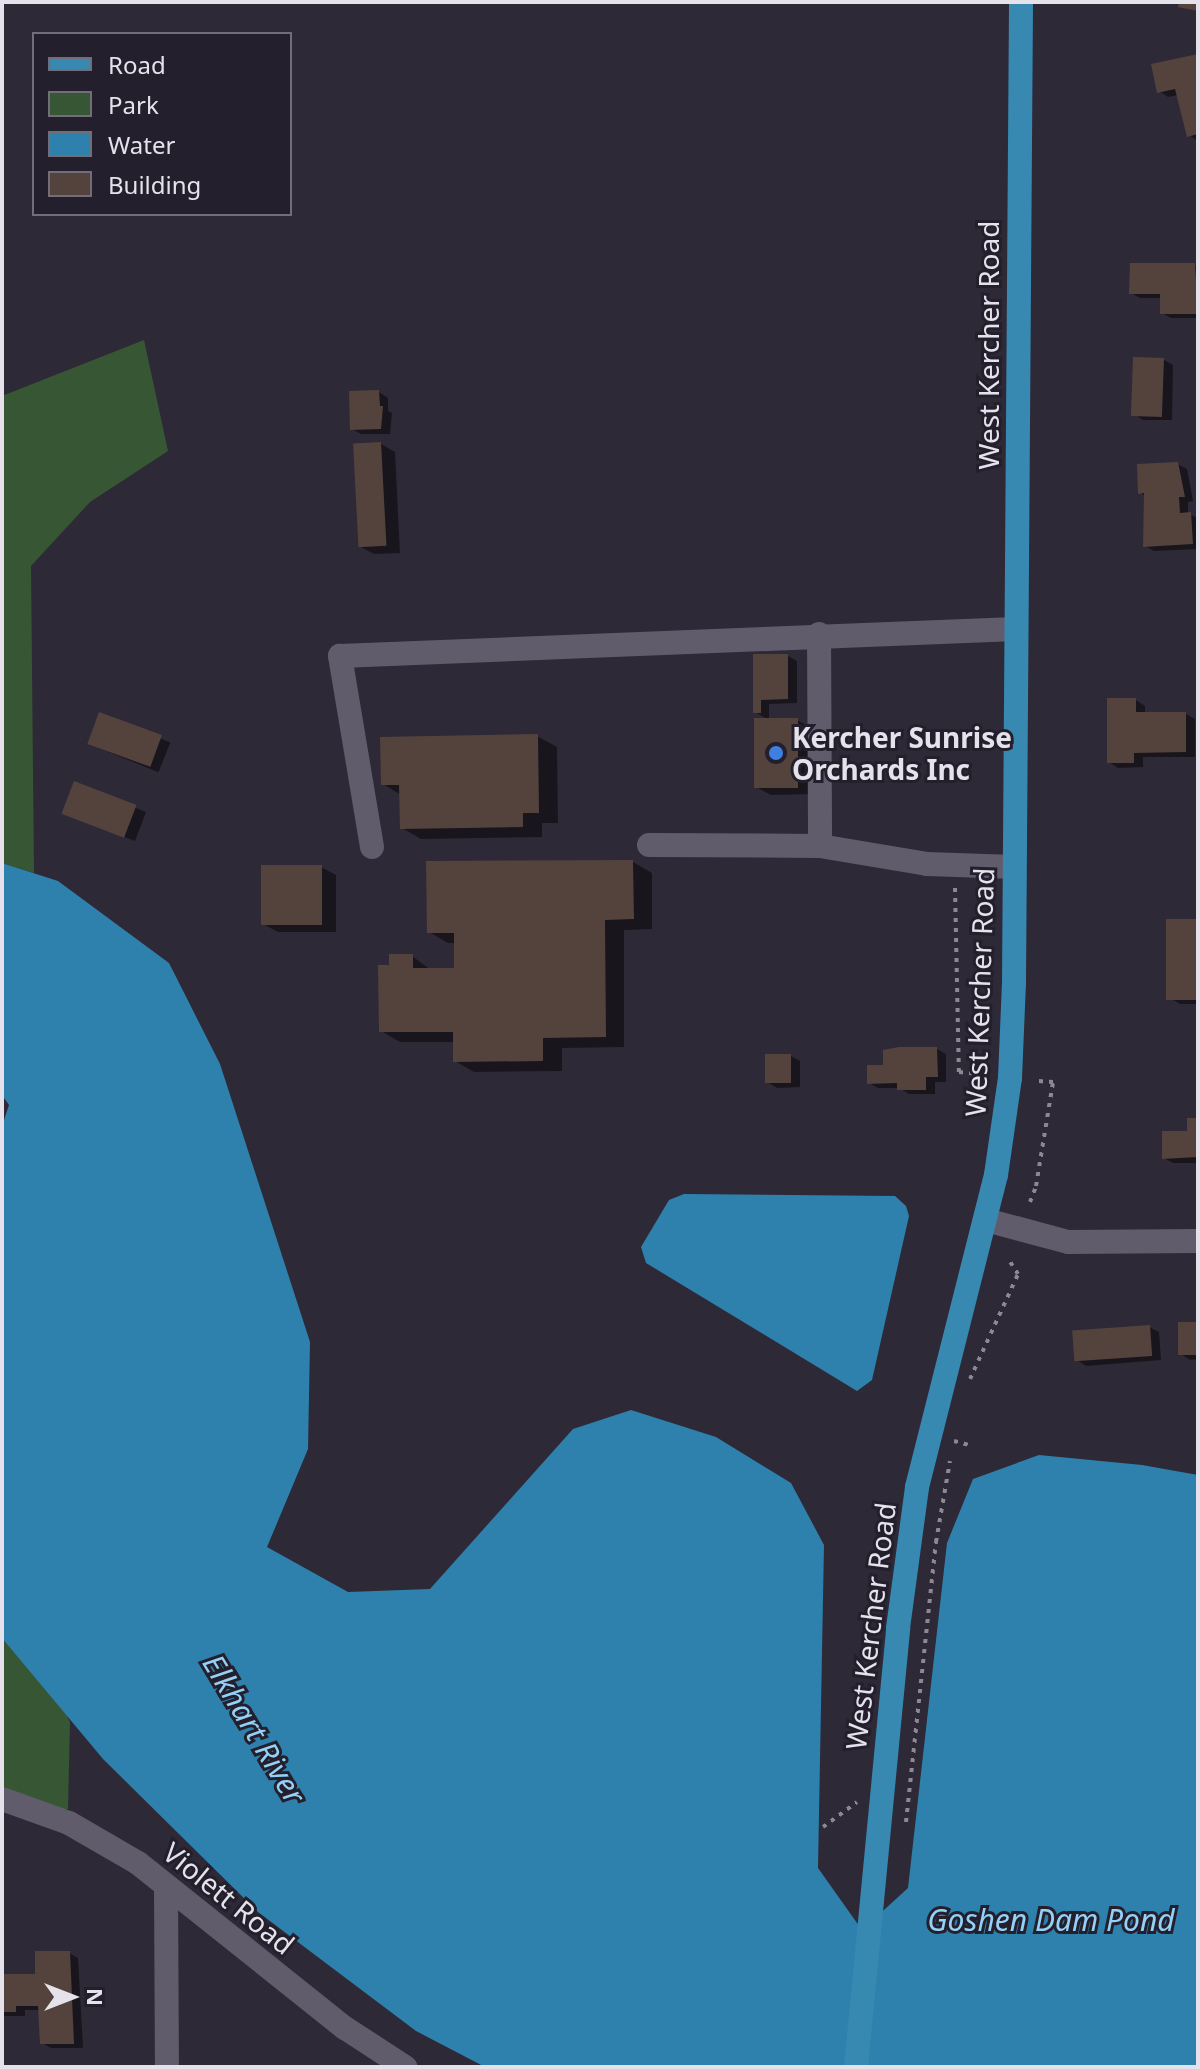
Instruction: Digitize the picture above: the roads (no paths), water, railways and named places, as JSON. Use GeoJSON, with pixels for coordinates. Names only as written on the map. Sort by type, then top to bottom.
{"type":"FeatureCollection","features":[{"type":"Feature","properties":{"kind":"main road","name":"West Kercher Road"},"geometry":{"type":"LineString","coordinates":[[856,2067],[899,1614],[917,1487],[986,1220],[1006,1117],[1010,1078],[1021,2]]}},
{"type":"Feature","properties":{"kind":"street"},"geometry":{"type":"LineString","coordinates":[[372,847],[340,656],[819,634],[1015,629]]}},
{"type":"Feature","properties":{"kind":"street"},"geometry":{"type":"LineString","coordinates":[[819,634],[820,846]]}},
{"type":"Feature","properties":{"kind":"street"},"geometry":{"type":"LineString","coordinates":[[649,845],[820,846],[927,864],[1014,867]]}},
{"type":"Feature","properties":{"kind":"street"},"geometry":{"type":"LineString","coordinates":[[986,1220],[1068,1242],[1198,1241]]}},
{"type":"Feature","properties":{"kind":"street","name":"Violett Road"},"geometry":{"type":"LineString","coordinates":[[2,1799],[41,1811],[107,1843],[345,2028],[405,2067]]}},
{"type":"Feature","properties":{"kind":"street"},"geometry":{"type":"LineString","coordinates":[[166,1886],[167,2067]]}},
{"type":"Feature","properties":{"kind":"water"},"geometry":{"type":"Polygon","coordinates":[[[2,863],[58,881],[169,963],[220,1064],[310,1342],[308,1449],[267,1547],[348,1592],[430,1589],[573,1429],[631,1410],[716,1437],[791,1483],[824,1545],[818,1868],[862,1930],[908,1888],[947,1543],[973,1479],[1039,1455],[1142,1465],[1198,1475],[1198,2067],[485,2067],[416,2031],[258,1912],[103,1759],[2,1638],[2,1126],[9,1105],[2,1095],[2,863]]]}},
{"type":"Feature","properties":{"kind":"water"},"geometry":{"type":"Polygon","coordinates":[[[684,1194],[895,1196],[906,1206],[909,1216],[872,1380],[857,1391],[646,1263],[641,1247],[669,1200],[684,1194]]]}},
{"type":"Feature","properties":{"kind":"place","name":"Kercher Sunrise Orchards Inc"},"geometry":{"type":"Point","coordinates":[776,753]}},
{"type":"Feature","properties":{"kind":"water label","name":"Elkhart River"},"geometry":{"type":"Point","coordinates":[254,1729]}},
{"type":"Feature","properties":{"kind":"water label","name":"Goshen Dam Pond"},"geometry":{"type":"Point","coordinates":[1051,1920]}}]}
